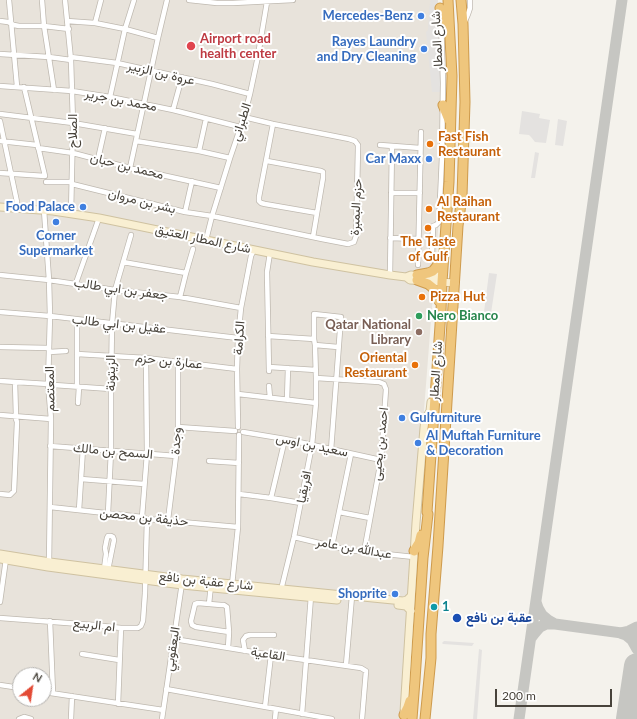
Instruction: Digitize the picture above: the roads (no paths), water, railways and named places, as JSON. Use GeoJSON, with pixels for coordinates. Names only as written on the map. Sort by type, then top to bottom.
{"type":"FeatureCollection","features":[{"type":"Feature","properties":{"kind":"highway","name":"شارع المطار"},"geometry":{"type":"LineString","coordinates":[[406,718],[415,680],[423,558],[428,514],[441,311],[447,281],[456,272],[458,226],[462,196],[465,102],[461,0]]}},
{"type":"Feature","properties":{"kind":"highway","name":"شارع المطار"},"geometry":{"type":"LineString","coordinates":[[425,719],[431,658],[431,634],[449,384],[446,354],[447,281],[444,249],[449,182],[452,76],[450,30],[443,3]]}},
{"type":"Feature","properties":{"kind":"highway"},"geometry":{"type":"LineString","coordinates":[[443,105],[450,124]]}},
{"type":"Feature","properties":{"kind":"highway"},"geometry":{"type":"LineString","coordinates":[[449,182],[452,213],[449,272],[452,275],[456,272]]}},
{"type":"Feature","properties":{"kind":"highway"},"geometry":{"type":"LineString","coordinates":[[417,274],[434,270],[438,265],[444,249]]}},
{"type":"Feature","properties":{"kind":"highway"},"geometry":{"type":"LineString","coordinates":[[417,274],[434,290],[439,299],[441,311]]}},
{"type":"Feature","properties":{"kind":"highway"},"geometry":{"type":"LineString","coordinates":[[414,554],[420,540],[427,512]]}},
{"type":"Feature","properties":{"kind":"street"},"geometry":{"type":"LineString","coordinates":[[9,0],[17,86]]}},
{"type":"Feature","properties":{"kind":"street"},"geometry":{"type":"LineString","coordinates":[[42,0],[44,26],[54,90]]}},
{"type":"Feature","properties":{"kind":"street","name":"الصلاح"},"geometry":{"type":"LineString","coordinates":[[65,0],[71,59],[73,123],[71,214]]}},
{"type":"Feature","properties":{"kind":"street"},"geometry":{"type":"LineString","coordinates":[[95,23],[101,0]]}},
{"type":"Feature","properties":{"kind":"street"},"geometry":{"type":"LineString","coordinates":[[110,97],[125,29],[134,0]]}},
{"type":"Feature","properties":{"kind":"street"},"geometry":{"type":"LineString","coordinates":[[130,168],[167,0]]}},
{"type":"Feature","properties":{"kind":"street"},"geometry":{"type":"LineString","coordinates":[[189,0],[267,2],[293,0]]}},
{"type":"Feature","properties":{"kind":"street","name":"شارع المطار"},"geometry":{"type":"LineString","coordinates":[[463,24],[469,11],[470,0]]}},
{"type":"Feature","properties":{"kind":"street","name":"الطبراني"},"geometry":{"type":"LineString","coordinates":[[206,240],[250,94],[267,2]]}},
{"type":"Feature","properties":{"kind":"street","name":"شارع المطار"},"geometry":{"type":"LineString","coordinates":[[432,256],[433,226],[439,222],[442,157],[443,3]]}},
{"type":"Feature","properties":{"kind":"street"},"geometry":{"type":"LineString","coordinates":[[0,21],[19,26],[44,26],[68,29]]}},
{"type":"Feature","properties":{"kind":"street"},"geometry":{"type":"LineString","coordinates":[[67,21],[95,23],[158,38]]}},
{"type":"Feature","properties":{"kind":"street","name":"عروة بن الزبير"},"geometry":{"type":"LineString","coordinates":[[0,54],[117,63],[250,94]]}},
{"type":"Feature","properties":{"kind":"street"},"geometry":{"type":"LineString","coordinates":[[173,110],[182,77]]}},
{"type":"Feature","properties":{"kind":"street","name":"محمد بن جرير"},"geometry":{"type":"LineString","coordinates":[[0,86],[72,91],[110,97],[173,110],[240,127]]}},
{"type":"Feature","properties":{"kind":"street"},"geometry":{"type":"LineString","coordinates":[[0,173],[44,176],[24,87]]}},
{"type":"Feature","properties":{"kind":"street"},"geometry":{"type":"LineString","coordinates":[[0,114],[73,123],[137,134]]}},
{"type":"Feature","properties":{"kind":"street","name":"حزم البمبرة"},"geometry":{"type":"LineString","coordinates":[[212,216],[348,244],[351,244],[355,240],[357,229],[358,145],[355,141],[352,139],[244,117]]}},
{"type":"Feature","properties":{"kind":"street"},"geometry":{"type":"LineString","coordinates":[[199,151],[206,119]]}},
{"type":"Feature","properties":{"kind":"street"},"geometry":{"type":"LineString","coordinates":[[0,121],[2,142],[17,202]]}},
{"type":"Feature","properties":{"kind":"street"},"geometry":{"type":"LineString","coordinates":[[273,124],[259,201],[261,203],[317,214]]}},
{"type":"Feature","properties":{"kind":"street"},"geometry":{"type":"LineString","coordinates":[[98,159],[105,128]]}},
{"type":"Feature","properties":{"kind":"street"},"geometry":{"type":"LineString","coordinates":[[417,274],[421,132]]}},
{"type":"Feature","properties":{"kind":"street"},"geometry":{"type":"LineString","coordinates":[[136,141],[199,151],[230,158]]}},
{"type":"Feature","properties":{"kind":"street","name":"محمد بن حبان"},"geometry":{"type":"LineString","coordinates":[[2,142],[73,153],[130,168],[221,188]]}},
{"type":"Feature","properties":{"kind":"street"},"geometry":{"type":"LineString","coordinates":[[380,145],[420,148]]}},
{"type":"Feature","properties":{"kind":"street"},"geometry":{"type":"LineString","coordinates":[[390,275],[392,146]]}},
{"type":"Feature","properties":{"kind":"street"},"geometry":{"type":"LineString","coordinates":[[267,161],[323,172],[313,237]]}},
{"type":"Feature","properties":{"kind":"street","name":"بشر بن مروان"},"geometry":{"type":"LineString","coordinates":[[46,182],[72,183],[185,212],[212,216]]}},
{"type":"Feature","properties":{"kind":"street"},"geometry":{"type":"LineString","coordinates":[[185,212],[192,182]]}},
{"type":"Feature","properties":{"kind":"street"},"geometry":{"type":"LineString","coordinates":[[391,193],[420,193]]}},
{"type":"Feature","properties":{"kind":"street","name":"شارع المطار العتيق"},"geometry":{"type":"LineString","coordinates":[[0,207],[44,210],[99,218],[313,262],[406,277],[411,274],[417,274],[447,281]]}},
{"type":"Feature","properties":{"kind":"street","name":"المعتصم"},"geometry":{"type":"LineString","coordinates":[[44,210],[50,316],[48,384],[51,419],[49,564]]}},
{"type":"Feature","properties":{"kind":"street"},"geometry":{"type":"LineString","coordinates":[[76,283],[99,218]]}},
{"type":"Feature","properties":{"kind":"street","name":"الزيتونة"},"geometry":{"type":"LineString","coordinates":[[108,513],[111,451],[112,324],[115,290],[131,235]]}},
{"type":"Feature","properties":{"kind":"street"},"geometry":{"type":"LineString","coordinates":[[390,238],[419,239]]}},
{"type":"Feature","properties":{"kind":"street"},"geometry":{"type":"LineString","coordinates":[[180,297],[193,249]]}},
{"type":"Feature","properties":{"kind":"street","name":"الكرامة"},"geometry":{"type":"LineString","coordinates":[[237,429],[238,338],[241,308],[251,256],[254,250]]}},
{"type":"Feature","properties":{"kind":"street"},"geometry":{"type":"LineString","coordinates":[[270,253],[268,272],[269,369],[288,368],[316,370]]}},
{"type":"Feature","properties":{"kind":"street"},"geometry":{"type":"LineString","coordinates":[[123,262],[186,273]]}},
{"type":"Feature","properties":{"kind":"street","name":"جعفر بن ابي طالب"},"geometry":{"type":"LineString","coordinates":[[0,275],[76,283],[115,290],[180,297],[241,308]]}},
{"type":"Feature","properties":{"kind":"street","name":"عقيل بن ابي طالب"},"geometry":{"type":"LineString","coordinates":[[0,312],[50,316],[238,338]]}},
{"type":"Feature","properties":{"kind":"street","name":"افريقيا"},"geometry":{"type":"LineString","coordinates":[[281,591],[294,537],[312,445],[316,403],[314,314],[341,316],[338,347]]}},
{"type":"Feature","properties":{"kind":"street"},"geometry":{"type":"LineString","coordinates":[[77,320],[78,403]]}},
{"type":"Feature","properties":{"kind":"street"},"geometry":{"type":"LineString","coordinates":[[268,336],[314,339]]}},
{"type":"Feature","properties":{"kind":"street"},"geometry":{"type":"LineString","coordinates":[[315,345],[338,347],[331,450]]}},
{"type":"Feature","properties":{"kind":"street"},"geometry":{"type":"LineString","coordinates":[[0,348],[66,351]]}},
{"type":"Feature","properties":{"kind":"street","name":"عمارة بن حزم"},"geometry":{"type":"LineString","coordinates":[[77,354],[146,358],[237,369]]}},
{"type":"Feature","properties":{"kind":"street"},"geometry":{"type":"LineString","coordinates":[[142,517],[147,454],[146,358]]}},
{"type":"Feature","properties":{"kind":"street","name":"وجدة"},"geometry":{"type":"LineString","coordinates":[[168,520],[178,427],[178,362]]}},
{"type":"Feature","properties":{"kind":"street"},"geometry":{"type":"LineString","coordinates":[[287,400],[288,368]]}},
{"type":"Feature","properties":{"kind":"street"},"geometry":{"type":"LineString","coordinates":[[316,378],[336,380]]}},
{"type":"Feature","properties":{"kind":"street","name":"احمد بن يحيى"},"geometry":{"type":"LineString","coordinates":[[336,380],[379,382],[385,386],[386,389],[381,460],[364,552]]}},
{"type":"Feature","properties":{"kind":"street"},"geometry":{"type":"LineString","coordinates":[[0,381],[48,384]]}},
{"type":"Feature","properties":{"kind":"street"},"geometry":{"type":"LineString","coordinates":[[0,494],[10,494],[14,491],[17,422],[15,416],[15,382]]}},
{"type":"Feature","properties":{"kind":"street"},"geometry":{"type":"LineString","coordinates":[[54,384],[111,389]]}},
{"type":"Feature","properties":{"kind":"street"},"geometry":{"type":"LineString","coordinates":[[270,386],[270,398]]}},
{"type":"Feature","properties":{"kind":"street","name":"شارع المطار"},"geometry":{"type":"LineString","coordinates":[[406,718],[411,596],[413,586],[414,554],[425,420],[430,411],[433,395],[436,391]]}},
{"type":"Feature","properties":{"kind":"street"},"geometry":{"type":"LineString","coordinates":[[238,394],[316,403]]}},
{"type":"Feature","properties":{"kind":"street"},"geometry":{"type":"LineString","coordinates":[[0,415],[51,419]]}},
{"type":"Feature","properties":{"kind":"street"},"geometry":{"type":"LineString","coordinates":[[178,427],[241,428],[238,527],[232,587]]}},
{"type":"Feature","properties":{"kind":"street","name":"سعيد بن اوس"},"geometry":{"type":"LineString","coordinates":[[241,433],[285,439],[381,460]]}},
{"type":"Feature","properties":{"kind":"street"},"geometry":{"type":"LineString","coordinates":[[271,498],[285,439]]}},
{"type":"Feature","properties":{"kind":"street","name":"السمح بن مالك"},"geometry":{"type":"LineString","coordinates":[[50,446],[176,456]]}},
{"type":"Feature","properties":{"kind":"street"},"geometry":{"type":"LineString","coordinates":[[79,510],[83,448]]}},
{"type":"Feature","properties":{"kind":"street"},"geometry":{"type":"LineString","coordinates":[[332,546],[351,454]]}},
{"type":"Feature","properties":{"kind":"street"},"geometry":{"type":"LineString","coordinates":[[209,461],[239,463]]}},
{"type":"Feature","properties":{"kind":"street"},"geometry":{"type":"LineString","coordinates":[[81,479],[144,484]]}},
{"type":"Feature","properties":{"kind":"street"},"geometry":{"type":"LineString","coordinates":[[239,494],[301,504]]}},
{"type":"Feature","properties":{"kind":"street","name":"حذيفة بن محصن"},"geometry":{"type":"LineString","coordinates":[[50,507],[142,517],[147,519],[238,527]]}},
{"type":"Feature","properties":{"kind":"street"},"geometry":{"type":"LineString","coordinates":[[339,512],[370,518]]}},
{"type":"Feature","properties":{"kind":"street","name":"ام الربيع"},"geometry":{"type":"LineString","coordinates":[[0,618],[121,628],[138,628],[141,626],[143,620],[146,578],[147,519]]}},
{"type":"Feature","properties":{"kind":"street"},"geometry":{"type":"LineString","coordinates":[[108,536],[111,536],[114,540],[113,548],[106,569],[105,548],[108,536]]}},
{"type":"Feature","properties":{"kind":"street","name":"عبدالله بن عامر"},"geometry":{"type":"LineString","coordinates":[[294,537],[364,552],[414,554]]}},
{"type":"Feature","properties":{"kind":"street"},"geometry":{"type":"LineString","coordinates":[[0,602],[3,557]]}},
{"type":"Feature","properties":{"kind":"street","name":"شارع عقبة بن نافع"},"geometry":{"type":"LineString","coordinates":[[3,557],[146,578],[403,605],[411,611]]}},
{"type":"Feature","properties":{"kind":"street","name":"شارع عقبة بن نافع"},"geometry":{"type":"LineString","coordinates":[[49,564],[106,569],[146,578]]}},
{"type":"Feature","properties":{"kind":"street","name":"اليعقوبي"},"geometry":{"type":"LineString","coordinates":[[162,719],[182,582]]}},
{"type":"Feature","properties":{"kind":"street"},"geometry":{"type":"LineString","coordinates":[[209,604],[211,585]]}},
{"type":"Feature","properties":{"kind":"street"},"geometry":{"type":"LineString","coordinates":[[302,714],[311,595]]}},
{"type":"Feature","properties":{"kind":"street","name":"شارع عقبة بن نافع"},"geometry":{"type":"LineString","coordinates":[[352,599],[405,601],[411,596]]}},
{"type":"Feature","properties":{"kind":"street"},"geometry":{"type":"LineString","coordinates":[[346,665],[352,599]]}},
{"type":"Feature","properties":{"kind":"street"},"geometry":{"type":"LineString","coordinates":[[228,648],[229,632],[227,607],[224,605],[194,604],[191,621],[192,625],[196,627],[229,632]]}},
{"type":"Feature","properties":{"kind":"street"},"geometry":{"type":"LineString","coordinates":[[50,621],[53,694],[163,710]]}},
{"type":"Feature","properties":{"kind":"street"},"geometry":{"type":"LineString","coordinates":[[118,704],[121,628]]}},
{"type":"Feature","properties":{"kind":"street"},"geometry":{"type":"LineString","coordinates":[[245,651],[243,640],[246,636],[274,635]]}},
{"type":"Feature","properties":{"kind":"street","name":"القاعية"},"geometry":{"type":"LineString","coordinates":[[174,639],[362,668],[366,671],[362,719]]}},
{"type":"Feature","properties":{"kind":"street"},"geometry":{"type":"LineString","coordinates":[[82,654],[120,660]]}},
{"type":"Feature","properties":{"kind":"street"},"geometry":{"type":"LineString","coordinates":[[266,707],[271,655]]}},
{"type":"Feature","properties":{"kind":"street"},"geometry":{"type":"LineString","coordinates":[[0,686],[12,687]]}},
{"type":"Feature","properties":{"kind":"street"},"geometry":{"type":"LineString","coordinates":[[166,688],[332,719]]}},
{"type":"Feature","properties":{"kind":"street"},"geometry":{"type":"LineString","coordinates":[[71,719],[72,696]]}},
{"type":"Feature","properties":{"kind":"street"},"geometry":{"type":"LineString","coordinates":[[275,719],[276,709]]}},
{"type":"Feature","properties":{"kind":"street"},"geometry":{"type":"LineString","coordinates":[[19,719],[24,717],[32,719]]}},
{"type":"Feature","properties":{"kind":"place","name":"Mercedes-Benz"},"geometry":{"type":"Point","coordinates":[421,16]}},
{"type":"Feature","properties":{"kind":"place","name":"Airport road health center"},"geometry":{"type":"Point","coordinates":[191,46]}},
{"type":"Feature","properties":{"kind":"place","name":"Rayes Laundry and Dry Cleaning"},"geometry":{"type":"Point","coordinates":[424,49]}},
{"type":"Feature","properties":{"kind":"place","name":"Fast Fish Restaurant"},"geometry":{"type":"Point","coordinates":[430,144]}},
{"type":"Feature","properties":{"kind":"place","name":"Car Maxx"},"geometry":{"type":"Point","coordinates":[429,159]}},
{"type":"Feature","properties":{"kind":"place","name":"Food Palace"},"geometry":{"type":"Point","coordinates":[83,207]}},
{"type":"Feature","properties":{"kind":"place","name":"Al Raihan Restaurant"},"geometry":{"type":"Point","coordinates":[429,209]}},
{"type":"Feature","properties":{"kind":"place","name":"Corner Supermarket"},"geometry":{"type":"Point","coordinates":[56,222]}},
{"type":"Feature","properties":{"kind":"place","name":"The Taste of Gulf"},"geometry":{"type":"Point","coordinates":[428,228]}},
{"type":"Feature","properties":{"kind":"place","name":"Pizza Hut"},"geometry":{"type":"Point","coordinates":[422,297]}},
{"type":"Feature","properties":{"kind":"place","name":"Nero Bianco"},"geometry":{"type":"Point","coordinates":[419,316]}},
{"type":"Feature","properties":{"kind":"place","name":"Qatar National Library"},"geometry":{"type":"Point","coordinates":[419,332]}},
{"type":"Feature","properties":{"kind":"place","name":"Oriental Restaurant"},"geometry":{"type":"Point","coordinates":[415,365]}},
{"type":"Feature","properties":{"kind":"place","name":"Gulfurniture"},"geometry":{"type":"Point","coordinates":[402,418]}},
{"type":"Feature","properties":{"kind":"place","name":"Al Muftah Furniture & Decoration"},"geometry":{"type":"Point","coordinates":[418,443]}},
{"type":"Feature","properties":{"kind":"place","name":"Shoprite"},"geometry":{"type":"Point","coordinates":[395,594]}},
{"type":"Feature","properties":{"kind":"place","name":"1"},"geometry":{"type":"Point","coordinates":[434,607]}},
{"type":"Feature","properties":{"kind":"place","name":"عقبة بن نافع"},"geometry":{"type":"Point","coordinates":[457,618]}}]}
